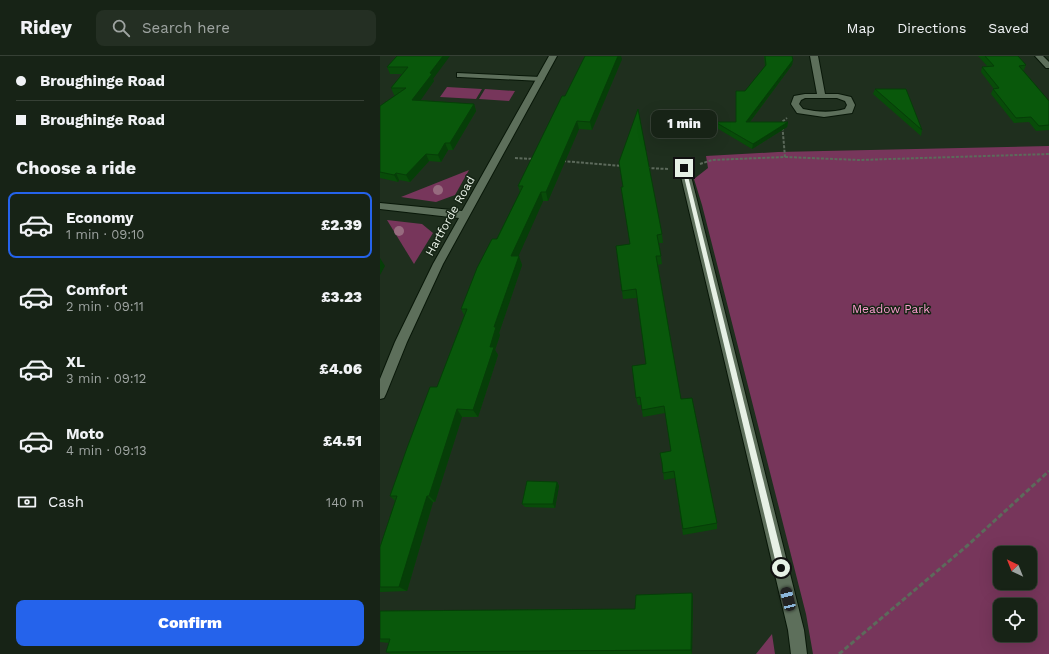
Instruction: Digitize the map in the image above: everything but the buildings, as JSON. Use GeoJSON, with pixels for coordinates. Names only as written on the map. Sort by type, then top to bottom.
{"type":"FeatureCollection","features":[{"type":"Feature","properties":{"kind":"street","name":"Hartforde Road"},"geometry":{"type":"LineString","coordinates":[[380,394],[401,342],[438,264],[553,56]]}},
{"type":"Feature","properties":{"kind":"street"},"geometry":{"type":"LineString","coordinates":[[814,56],[821,96]]}},
{"type":"Feature","properties":{"kind":"street"},"geometry":{"type":"LineString","coordinates":[[1039,56],[1049,66]]}},
{"type":"Feature","properties":{"kind":"street"},"geometry":{"type":"LineString","coordinates":[[805,96],[821,96],[838,96],[848,99],[851,105],[849,111],[840,114],[810,114],[800,111],[795,104],[797,98],[805,96]]}},
{"type":"Feature","properties":{"kind":"street"},"geometry":{"type":"LineString","coordinates":[[684,168],[796,630],[799,654]]}},
{"type":"Feature","properties":{"kind":"street"},"geometry":{"type":"LineString","coordinates":[[380,206],[466,215]]}},
{"type":"Feature","properties":{"kind":"lane"},"geometry":{"type":"LineString","coordinates":[[460,75],[541,79]]}},
{"type":"Feature","properties":{"kind":"path"},"geometry":{"type":"LineString","coordinates":[[785,157],[782,122],[800,111]]}},
{"type":"Feature","properties":{"kind":"path"},"geometry":{"type":"LineString","coordinates":[[644,168],[684,168],[712,160],[785,157],[859,160],[1049,154]]}},
{"type":"Feature","properties":{"kind":"path"},"geometry":{"type":"LineString","coordinates":[[499,156],[537,159]]}},
{"type":"Feature","properties":{"kind":"path"},"geometry":{"type":"LineString","coordinates":[[560,161],[629,167]]}},
{"type":"Feature","properties":{"kind":"path"},"geometry":{"type":"LineString","coordinates":[[839,654],[968,545],[1049,471]]}},
{"type":"Feature","properties":{"kind":"green space"},"geometry":{"type":"Polygon","coordinates":[[[447,87],[482,89],[476,99],[440,97],[447,87]]]}},
{"type":"Feature","properties":{"kind":"green space"},"geometry":{"type":"Polygon","coordinates":[[[485,89],[515,91],[509,101],[479,99],[485,89]]]}},
{"type":"Feature","properties":{"kind":"green space","name":"Meadow Park"},"geometry":{"type":"Polygon","coordinates":[[[1049,146],[1049,654],[813,654],[806,614],[702,205],[694,179],[708,168],[706,156],[778,152],[1049,146]]]}},
{"type":"Feature","properties":{"kind":"green space"},"geometry":{"type":"Polygon","coordinates":[[[469,170],[455,195],[436,202],[401,197],[469,170]]]}},
{"type":"Feature","properties":{"kind":"green space"},"geometry":{"type":"Polygon","coordinates":[[[387,220],[422,224],[433,233],[414,264],[387,220]]]}},
{"type":"Feature","properties":{"kind":"green space"},"geometry":{"type":"Polygon","coordinates":[[[772,634],[775,654],[756,654],[772,634]]]}},
{"type":"Feature","properties":{"kind":"route"},"geometry":{"type":"LineString","coordinates":[[684,168],[781,568]]}}]}
